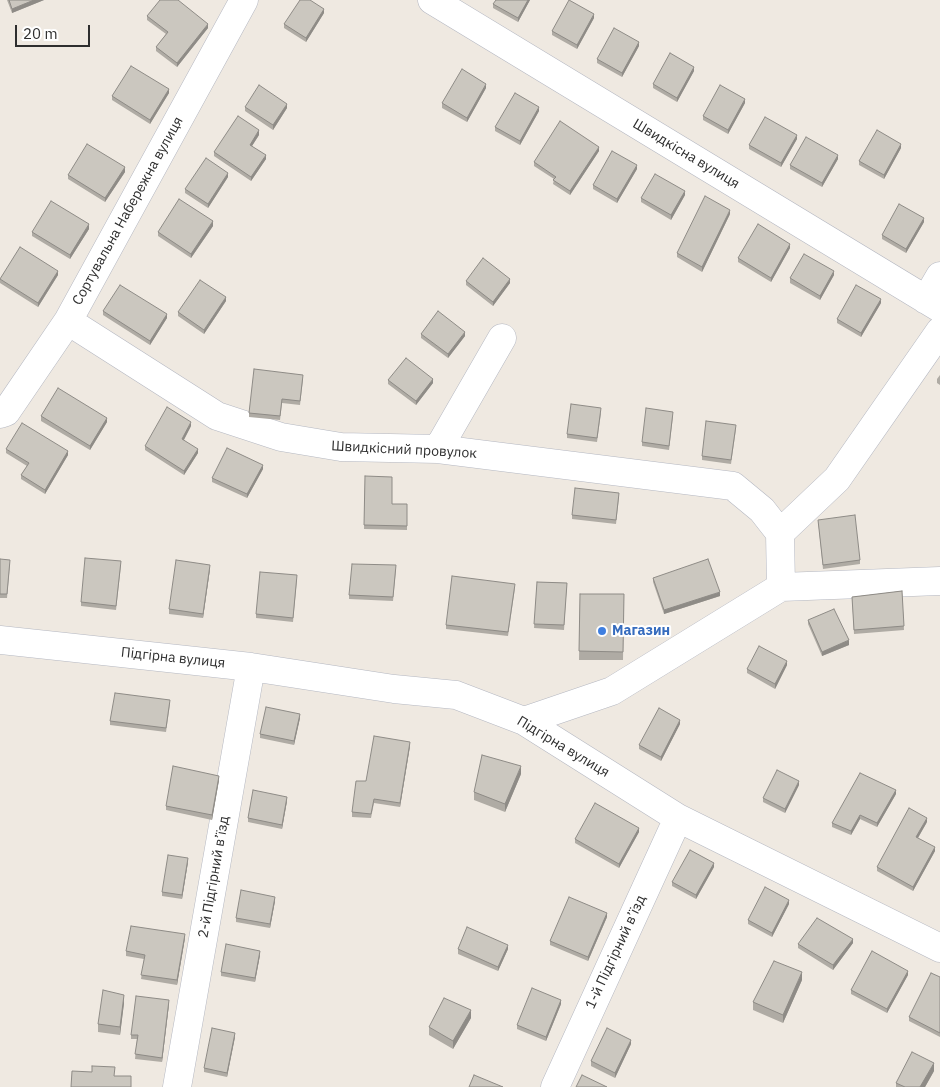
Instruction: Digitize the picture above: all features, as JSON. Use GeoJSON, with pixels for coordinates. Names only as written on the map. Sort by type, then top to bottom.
{"type":"FeatureCollection","features":[{"type":"Feature","properties":{"kind":"street","name":"Сортувальна Набережна вулиця"},"geometry":{"type":"LineString","coordinates":[[0,414],[6,412],[68,321],[244,0]]}},
{"type":"Feature","properties":{"kind":"street","name":"Швидкісна вулиця"},"geometry":{"type":"LineString","coordinates":[[432,0],[933,304]]}},
{"type":"Feature","properties":{"kind":"street"},"geometry":{"type":"LineString","coordinates":[[933,304],[940,276]]}},
{"type":"Feature","properties":{"kind":"street","name":"Швидкісний провулок"},"geometry":{"type":"LineString","coordinates":[[68,321],[217,416],[281,437],[341,448],[438,449],[733,486],[762,510],[780,533]]}},
{"type":"Feature","properties":{"kind":"street"},"geometry":{"type":"LineString","coordinates":[[780,587],[780,533],[837,479],[940,331]]}},
{"type":"Feature","properties":{"kind":"street"},"geometry":{"type":"LineString","coordinates":[[438,449],[502,338]]}},
{"type":"Feature","properties":{"kind":"street"},"geometry":{"type":"LineString","coordinates":[[524,721],[612,691],[780,587],[940,581]]}},
{"type":"Feature","properties":{"kind":"street","name":"Підгірна вулиця"},"geometry":{"type":"LineString","coordinates":[[0,640],[251,667],[394,689],[456,695],[524,721],[678,818],[940,948]]}},
{"type":"Feature","properties":{"kind":"street","name":"2-й Підгірний в’їзд"},"geometry":{"type":"LineString","coordinates":[[177,1087],[251,667]]}},
{"type":"Feature","properties":{"kind":"street","name":"1-й Підгірний в’їзд"},"geometry":{"type":"LineString","coordinates":[[555,1087],[678,818]]}},
{"type":"Feature","properties":{"kind":"building"},"geometry":{"type":"Polygon","coordinates":[[[9,0],[34,0],[12,9],[9,0]]]}},
{"type":"Feature","properties":{"kind":"building"},"geometry":{"type":"Polygon","coordinates":[[[160,0],[178,0],[208,24],[177,63],[156,47],[168,32],[147,16],[160,0]]]}},
{"type":"Feature","properties":{"kind":"building"},"geometry":{"type":"Polygon","coordinates":[[[300,0],[310,0],[324,9],[306,38],[284,24],[300,0]]]}},
{"type":"Feature","properties":{"kind":"building"},"geometry":{"type":"Polygon","coordinates":[[[496,0],[528,0],[518,18],[493,4],[496,0]]]}},
{"type":"Feature","properties":{"kind":"building"},"geometry":{"type":"Polygon","coordinates":[[[569,0],[594,14],[577,45],[552,31],[569,0]]]}},
{"type":"Feature","properties":{"kind":"building"},"geometry":{"type":"Polygon","coordinates":[[[614,28],[639,42],[622,73],[597,59],[614,28]]]}},
{"type":"Feature","properties":{"kind":"building"},"geometry":{"type":"Polygon","coordinates":[[[670,53],[694,67],[677,98],[653,84],[670,53]]]}},
{"type":"Feature","properties":{"kind":"building"},"geometry":{"type":"Polygon","coordinates":[[[131,66],[169,89],[150,120],[112,96],[131,66]]]}},
{"type":"Feature","properties":{"kind":"building"},"geometry":{"type":"Polygon","coordinates":[[[462,69],[486,84],[467,118],[442,103],[462,69]]]}},
{"type":"Feature","properties":{"kind":"building"},"geometry":{"type":"Polygon","coordinates":[[[259,85],[287,104],[273,125],[245,107],[259,85]]]}},
{"type":"Feature","properties":{"kind":"building"},"geometry":{"type":"Polygon","coordinates":[[[720,85],[745,99],[728,130],[703,116],[720,85]]]}},
{"type":"Feature","properties":{"kind":"building"},"geometry":{"type":"Polygon","coordinates":[[[515,93],[539,107],[520,141],[495,127],[515,93]]]}},
{"type":"Feature","properties":{"kind":"building"},"geometry":{"type":"Polygon","coordinates":[[[238,116],[259,130],[250,145],[266,155],[251,177],[214,152],[238,116]]]}},
{"type":"Feature","properties":{"kind":"building"},"geometry":{"type":"Polygon","coordinates":[[[765,117],[797,135],[781,163],[749,145],[765,117]]]}},
{"type":"Feature","properties":{"kind":"building"},"geometry":{"type":"Polygon","coordinates":[[[560,121],[599,147],[570,191],[553,180],[556,177],[534,162],[560,121]]]}},
{"type":"Feature","properties":{"kind":"building"},"geometry":{"type":"Polygon","coordinates":[[[877,130],[901,144],[884,175],[859,161],[877,130]]]}},
{"type":"Feature","properties":{"kind":"building"},"geometry":{"type":"Polygon","coordinates":[[[806,137],[838,155],[822,183],[790,165],[806,137]]]}},
{"type":"Feature","properties":{"kind":"building"},"geometry":{"type":"Polygon","coordinates":[[[87,144],[125,167],[105,198],[68,175],[87,144]]]}},
{"type":"Feature","properties":{"kind":"building"},"geometry":{"type":"Polygon","coordinates":[[[612,151],[637,165],[617,199],[593,185],[612,151]]]}},
{"type":"Feature","properties":{"kind":"building"},"geometry":{"type":"Polygon","coordinates":[[[206,158],[228,173],[208,204],[185,189],[206,158]]]}},
{"type":"Feature","properties":{"kind":"building"},"geometry":{"type":"Polygon","coordinates":[[[655,174],[685,191],[671,215],[641,198],[655,174]]]}},
{"type":"Feature","properties":{"kind":"building"},"geometry":{"type":"Polygon","coordinates":[[[705,196],[730,210],[702,267],[677,253],[705,196]]]}},
{"type":"Feature","properties":{"kind":"building"},"geometry":{"type":"Polygon","coordinates":[[[179,199],[213,221],[191,254],[158,232],[179,199]]]}},
{"type":"Feature","properties":{"kind":"building"},"geometry":{"type":"Polygon","coordinates":[[[51,201],[89,224],[70,255],[32,232],[51,201]]]}},
{"type":"Feature","properties":{"kind":"building"},"geometry":{"type":"Polygon","coordinates":[[[899,204],[924,218],[906,249],[882,235],[899,204]]]}},
{"type":"Feature","properties":{"kind":"building"},"geometry":{"type":"Polygon","coordinates":[[[758,224],[790,244],[771,278],[738,258],[758,224]]]}},
{"type":"Feature","properties":{"kind":"building"},"geometry":{"type":"Polygon","coordinates":[[[20,247],[58,271],[38,303],[0,279],[20,247]]]}},
{"type":"Feature","properties":{"kind":"building"},"geometry":{"type":"Polygon","coordinates":[[[804,254],[834,271],[820,296],[790,278],[804,254]]]}},
{"type":"Feature","properties":{"kind":"building"},"geometry":{"type":"Polygon","coordinates":[[[483,258],[510,279],[493,302],[466,281],[483,258]]]}},
{"type":"Feature","properties":{"kind":"building"},"geometry":{"type":"Polygon","coordinates":[[[200,280],[226,297],[204,330],[178,312],[200,280]]]}},
{"type":"Feature","properties":{"kind":"building"},"geometry":{"type":"Polygon","coordinates":[[[120,285],[167,314],[150,341],[103,311],[120,285]]]}},
{"type":"Feature","properties":{"kind":"building"},"geometry":{"type":"Polygon","coordinates":[[[856,285],[881,299],[861,333],[837,319],[856,285]]]}},
{"type":"Feature","properties":{"kind":"building"},"geometry":{"type":"Polygon","coordinates":[[[438,311],[465,332],[448,354],[421,334],[438,311]]]}},
{"type":"Feature","properties":{"kind":"building"},"geometry":{"type":"Polygon","coordinates":[[[406,358],[433,379],[416,401],[388,380],[406,358]]]}},
{"type":"Feature","properties":{"kind":"building"},"geometry":{"type":"Polygon","coordinates":[[[254,369],[303,375],[300,401],[282,399],[280,416],[249,413],[254,369]]]}},
{"type":"Feature","properties":{"kind":"building"},"geometry":{"type":"Polygon","coordinates":[[[58,388],[107,418],[90,446],[41,416],[58,388]]]}},
{"type":"Feature","properties":{"kind":"building"},"geometry":{"type":"Polygon","coordinates":[[[571,404],[601,408],[597,438],[567,434],[571,404]]]}},
{"type":"Feature","properties":{"kind":"building"},"geometry":{"type":"Polygon","coordinates":[[[167,407],[191,422],[182,439],[198,449],[184,471],[145,446],[167,407]]]}},
{"type":"Feature","properties":{"kind":"building"},"geometry":{"type":"Polygon","coordinates":[[[646,408],[673,412],[669,446],[642,442],[646,408]]]}},
{"type":"Feature","properties":{"kind":"building"},"geometry":{"type":"Polygon","coordinates":[[[706,421],[736,425],[731,460],[702,456],[706,421]]]}},
{"type":"Feature","properties":{"kind":"building"},"geometry":{"type":"Polygon","coordinates":[[[22,423],[68,451],[45,490],[21,475],[29,463],[6,449],[22,423]]]}},
{"type":"Feature","properties":{"kind":"building"},"geometry":{"type":"Polygon","coordinates":[[[227,448],[263,465],[247,494],[212,478],[227,448]]]}},
{"type":"Feature","properties":{"kind":"building"},"geometry":{"type":"Polygon","coordinates":[[[365,476],[392,477],[392,504],[407,504],[407,526],[364,525],[365,476]]]}},
{"type":"Feature","properties":{"kind":"building"},"geometry":{"type":"Polygon","coordinates":[[[575,488],[619,493],[616,520],[572,515],[575,488]]]}},
{"type":"Feature","properties":{"kind":"building"},"geometry":{"type":"Polygon","coordinates":[[[855,515],[860,560],[823,565],[818,520],[855,515]]]}},
{"type":"Feature","properties":{"kind":"building"},"geometry":{"type":"Polygon","coordinates":[[[85,558],[121,561],[116,606],[81,602],[85,558]]]}},
{"type":"Feature","properties":{"kind":"building"},"geometry":{"type":"Polygon","coordinates":[[[0,559],[10,560],[7,594],[0,594],[0,559]]]}},
{"type":"Feature","properties":{"kind":"building"},"geometry":{"type":"Polygon","coordinates":[[[708,559],[720,592],[664,610],[653,578],[708,559]]]}},
{"type":"Feature","properties":{"kind":"building"},"geometry":{"type":"Polygon","coordinates":[[[176,560],[210,565],[203,614],[169,609],[176,560]]]}},
{"type":"Feature","properties":{"kind":"building"},"geometry":{"type":"Polygon","coordinates":[[[352,564],[396,565],[393,597],[349,595],[352,564]]]}},
{"type":"Feature","properties":{"kind":"building"},"geometry":{"type":"Polygon","coordinates":[[[260,572],[297,575],[293,618],[256,614],[260,572]]]}},
{"type":"Feature","properties":{"kind":"building"},"geometry":{"type":"Polygon","coordinates":[[[452,576],[515,584],[508,632],[446,625],[452,576]]]}},
{"type":"Feature","properties":{"kind":"building"},"geometry":{"type":"Polygon","coordinates":[[[537,582],[567,583],[564,625],[534,624],[537,582]]]}},
{"type":"Feature","properties":{"kind":"building"},"geometry":{"type":"Polygon","coordinates":[[[902,591],[904,626],[854,630],[852,597],[902,591]]]}},
{"type":"Feature","properties":{"kind":"building","name":"Магазин"},"geometry":{"type":"Polygon","coordinates":[[[580,594],[624,594],[623,652],[579,651],[580,594]]]}},
{"type":"Feature","properties":{"kind":"building"},"geometry":{"type":"Polygon","coordinates":[[[834,609],[849,640],[822,652],[808,620],[834,609]]]}},
{"type":"Feature","properties":{"kind":"building"},"geometry":{"type":"Polygon","coordinates":[[[759,646],[787,661],[775,684],[747,669],[759,646]]]}},
{"type":"Feature","properties":{"kind":"building"},"geometry":{"type":"Polygon","coordinates":[[[115,693],[170,700],[166,728],[110,721],[115,693]]]}},
{"type":"Feature","properties":{"kind":"building"},"geometry":{"type":"Polygon","coordinates":[[[266,707],[300,714],[294,741],[260,734],[266,707]]]}},
{"type":"Feature","properties":{"kind":"building"},"geometry":{"type":"Polygon","coordinates":[[[659,708],[680,720],[661,757],[639,745],[659,708]]]}},
{"type":"Feature","properties":{"kind":"building"},"geometry":{"type":"Polygon","coordinates":[[[374,736],[410,742],[400,803],[374,799],[371,814],[352,812],[356,781],[366,781],[374,736]]]}},
{"type":"Feature","properties":{"kind":"building"},"geometry":{"type":"Polygon","coordinates":[[[482,755],[521,766],[505,804],[474,792],[482,755]]]}},
{"type":"Feature","properties":{"kind":"building"},"geometry":{"type":"Polygon","coordinates":[[[173,766],[219,776],[212,815],[166,806],[173,766]]]}},
{"type":"Feature","properties":{"kind":"building"},"geometry":{"type":"Polygon","coordinates":[[[777,770],[799,781],[785,809],[763,798],[777,770]]]}},
{"type":"Feature","properties":{"kind":"building"},"geometry":{"type":"Polygon","coordinates":[[[860,773],[896,790],[877,823],[860,815],[851,831],[832,823],[860,773]]]}},
{"type":"Feature","properties":{"kind":"building"},"geometry":{"type":"Polygon","coordinates":[[[253,790],[287,797],[282,825],[248,818],[253,790]]]}},
{"type":"Feature","properties":{"kind":"building"},"geometry":{"type":"Polygon","coordinates":[[[595,803],[639,828],[619,864],[575,839],[595,803]]]}},
{"type":"Feature","properties":{"kind":"building"},"geometry":{"type":"Polygon","coordinates":[[[909,808],[927,818],[916,837],[935,847],[913,887],[877,867],[909,808]]]}},
{"type":"Feature","properties":{"kind":"building"},"geometry":{"type":"Polygon","coordinates":[[[690,850],[714,863],[696,895],[672,882],[690,850]]]}},
{"type":"Feature","properties":{"kind":"building"},"geometry":{"type":"Polygon","coordinates":[[[168,855],[188,858],[182,895],[162,892],[168,855]]]}},
{"type":"Feature","properties":{"kind":"building"},"geometry":{"type":"Polygon","coordinates":[[[765,887],[789,900],[772,933],[748,920],[765,887]]]}},
{"type":"Feature","properties":{"kind":"building"},"geometry":{"type":"Polygon","coordinates":[[[241,890],[275,897],[270,924],[236,918],[241,890]]]}},
{"type":"Feature","properties":{"kind":"building"},"geometry":{"type":"Polygon","coordinates":[[[569,897],[607,913],[588,957],[550,941],[569,897]]]}},
{"type":"Feature","properties":{"kind":"building"},"geometry":{"type":"Polygon","coordinates":[[[817,918],[853,939],[833,965],[798,944],[817,918]]]}},
{"type":"Feature","properties":{"kind":"building"},"geometry":{"type":"Polygon","coordinates":[[[131,926],[185,934],[177,980],[141,975],[145,955],[126,951],[131,926]]]}},
{"type":"Feature","properties":{"kind":"building"},"geometry":{"type":"Polygon","coordinates":[[[467,927],[508,945],[498,967],[458,949],[467,927]]]}},
{"type":"Feature","properties":{"kind":"building"},"geometry":{"type":"Polygon","coordinates":[[[226,944],[260,951],[255,978],[221,972],[226,944]]]}},
{"type":"Feature","properties":{"kind":"building"},"geometry":{"type":"Polygon","coordinates":[[[872,951],[908,971],[887,1009],[851,990],[872,951]]]}},
{"type":"Feature","properties":{"kind":"building"},"geometry":{"type":"Polygon","coordinates":[[[774,961],[802,972],[783,1015],[753,1002],[774,961]]]}},
{"type":"Feature","properties":{"kind":"building"},"geometry":{"type":"Polygon","coordinates":[[[931,973],[940,977],[940,1033],[909,1017],[931,973]]]}},
{"type":"Feature","properties":{"kind":"building"},"geometry":{"type":"Polygon","coordinates":[[[532,988],[561,1000],[546,1037],[517,1025],[532,988]]]}},
{"type":"Feature","properties":{"kind":"building"},"geometry":{"type":"Polygon","coordinates":[[[103,990],[124,995],[120,1027],[98,1024],[103,990]]]}},
{"type":"Feature","properties":{"kind":"building"},"geometry":{"type":"Polygon","coordinates":[[[136,996],[169,1000],[162,1058],[135,1054],[138,1035],[131,1035],[136,996]]]}},
{"type":"Feature","properties":{"kind":"building"},"geometry":{"type":"Polygon","coordinates":[[[444,998],[471,1010],[453,1041],[429,1027],[444,998]]]}},
{"type":"Feature","properties":{"kind":"building"},"geometry":{"type":"Polygon","coordinates":[[[212,1028],[235,1033],[227,1073],[204,1068],[212,1028]]]}},
{"type":"Feature","properties":{"kind":"building"},"geometry":{"type":"Polygon","coordinates":[[[607,1028],[631,1040],[615,1073],[591,1061],[607,1028]]]}},
{"type":"Feature","properties":{"kind":"building"},"geometry":{"type":"Polygon","coordinates":[[[912,1052],[934,1063],[920,1087],[905,1087],[896,1083],[912,1052]]]}},
{"type":"Feature","properties":{"kind":"building"},"geometry":{"type":"Polygon","coordinates":[[[92,1066],[115,1067],[114,1076],[131,1076],[131,1087],[71,1087],[72,1071],[92,1072],[92,1066]]]}},
{"type":"Feature","properties":{"kind":"building"},"geometry":{"type":"Polygon","coordinates":[[[474,1075],[503,1087],[469,1087],[474,1075]]]}},
{"type":"Feature","properties":{"kind":"building"},"geometry":{"type":"Polygon","coordinates":[[[582,1075],[607,1087],[576,1087],[582,1075]]]}},
{"type":"Feature","properties":{"kind":"place","name":"Магазин"},"geometry":{"type":"Point","coordinates":[602,631]}}]}
